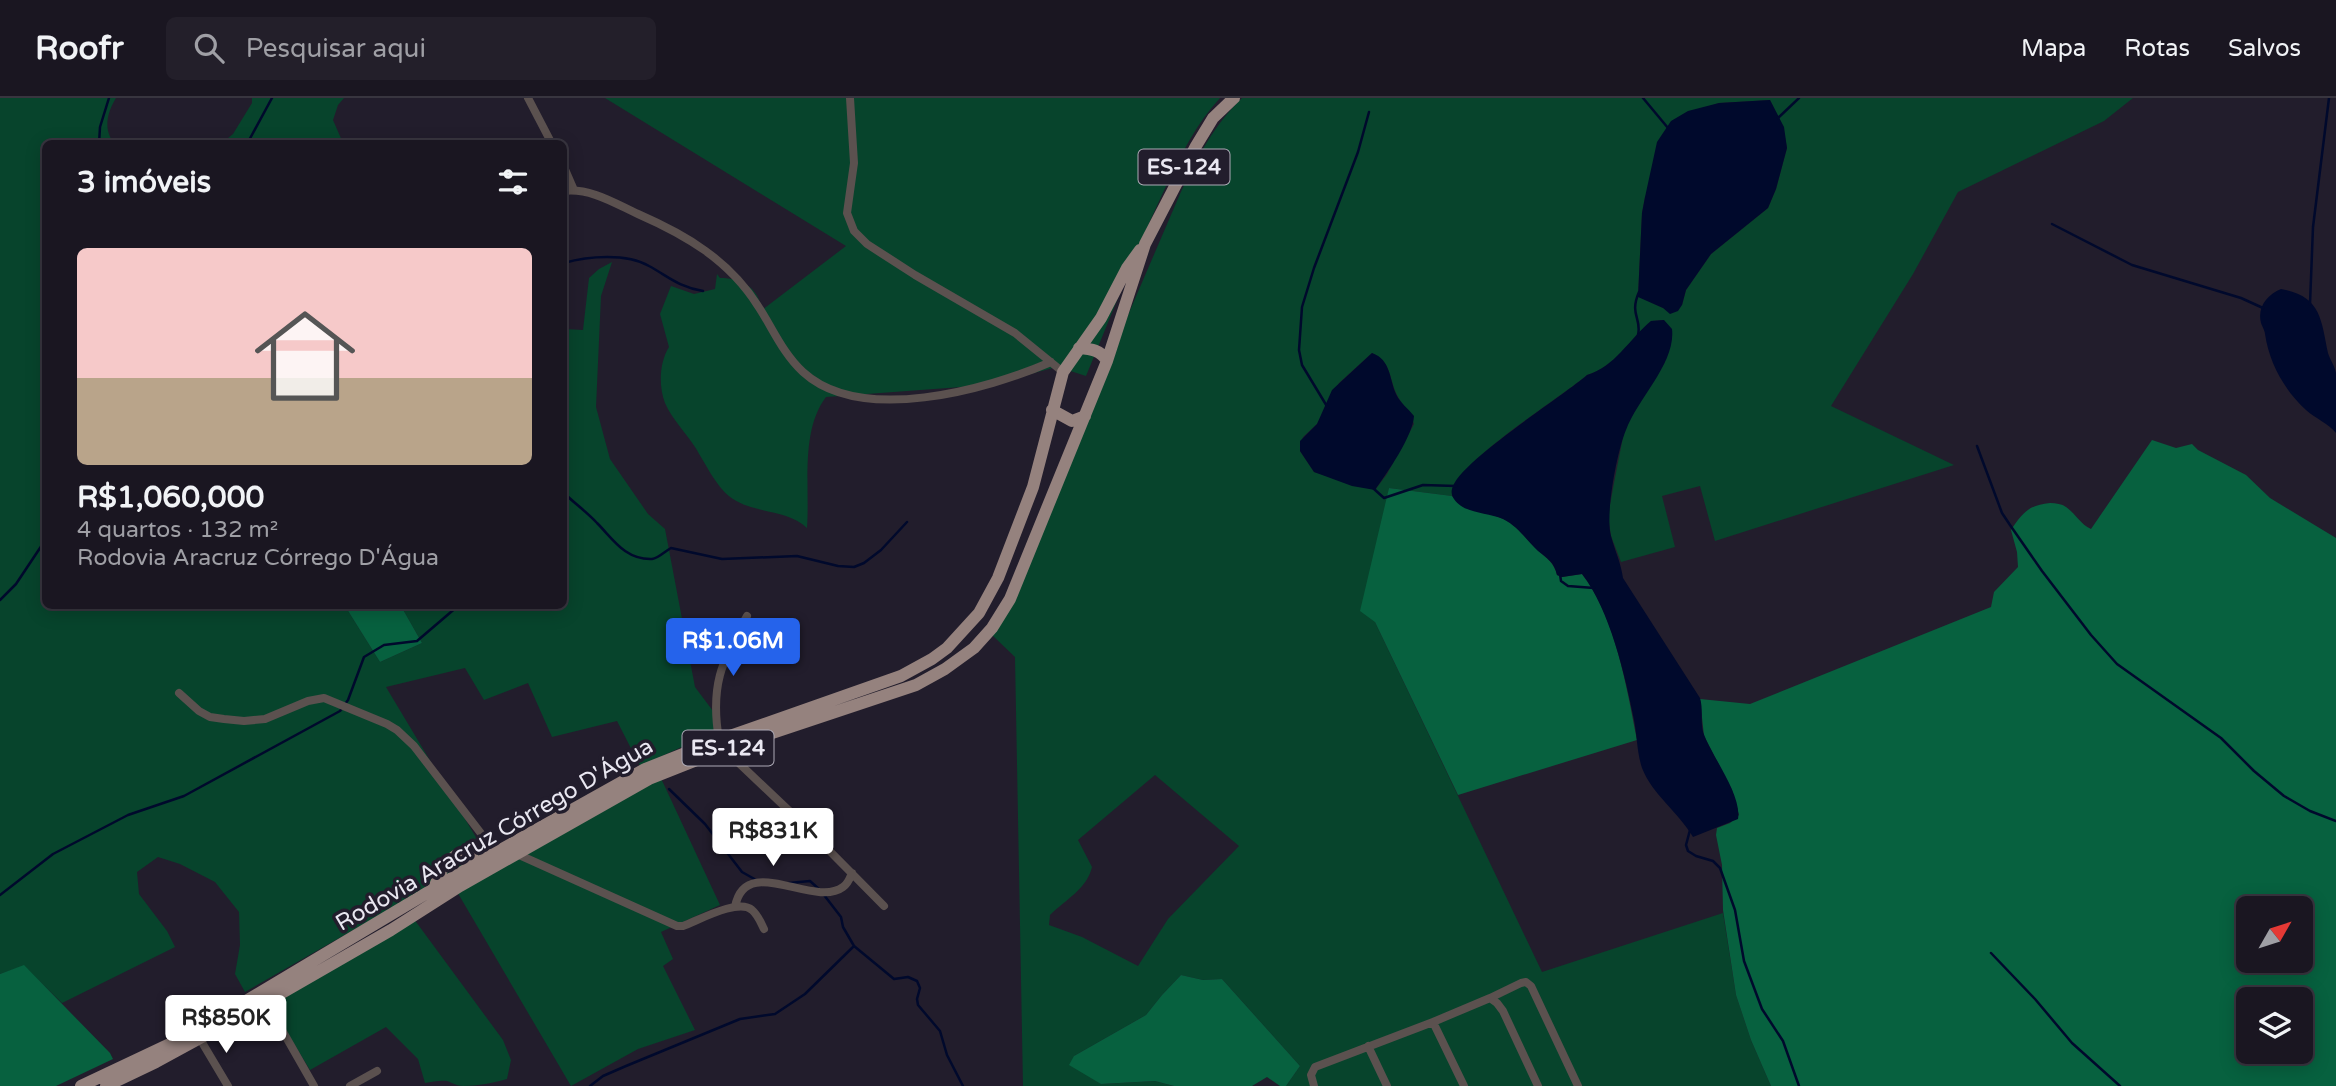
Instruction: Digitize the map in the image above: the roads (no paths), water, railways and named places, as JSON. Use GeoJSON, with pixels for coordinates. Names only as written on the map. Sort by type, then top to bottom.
{"type":"FeatureCollection","features":[{"type":"Feature","properties":{"kind":"main road","name":"Rodovia Aracruz Córrego D'Água"},"geometry":{"type":"LineString","coordinates":[[480,868],[517,854],[629,789],[721,744],[901,676],[932,659],[960,635],[979,613],[998,578],[1033,487],[1063,372],[1101,318],[1127,268],[1145,244],[1213,118],[1234,98]]}},
{"type":"Feature","properties":{"kind":"main road","name":"Rodovia Aracruz Córrego D'Água"},"geometry":{"type":"LineString","coordinates":[[106,1086],[200,1039],[391,930],[480,868],[496,853],[645,769],[916,685],[945,669],[974,648],[992,628],[1010,599],[1107,361],[1145,244]]}},
{"type":"Feature","properties":{"kind":"main road"},"geometry":{"type":"LineString","coordinates":[[1079,348],[1095,350],[1107,361]]}},
{"type":"Feature","properties":{"kind":"main road"},"geometry":{"type":"LineString","coordinates":[[1052,410],[1072,421],[1085,416]]}},
{"type":"Feature","properties":{"kind":"main road","name":"Rodovia Aracruz Córrego D'Água"},"geometry":{"type":"LineString","coordinates":[[81,1086],[181,1040],[433,889],[441,870],[454,856],[466,853],[480,868]]}},
{"type":"Feature","properties":{"kind":"street"},"geometry":{"type":"LineString","coordinates":[[528,98],[550,140]]}},
{"type":"Feature","properties":{"kind":"street"},"geometry":{"type":"LineString","coordinates":[[850,98],[854,163],[847,213],[854,231],[867,244],[915,275],[1008,328],[1063,372]]}},
{"type":"Feature","properties":{"kind":"street"},"geometry":{"type":"LineString","coordinates":[[567,174],[574,190]]}},
{"type":"Feature","properties":{"kind":"street"},"geometry":{"type":"LineString","coordinates":[[567,191],[592,193],[667,226],[719,260],[751,295],[800,370],[814,381],[838,392],[870,398],[919,398],[988,384],[1051,362]]}},
{"type":"Feature","properties":{"kind":"street"},"geometry":{"type":"LineString","coordinates":[[747,617],[724,657],[719,673],[715,705],[721,744],[884,906]]}},
{"type":"Feature","properties":{"kind":"street"},"geometry":{"type":"LineString","coordinates":[[179,693],[210,717],[244,721],[265,719],[308,701],[324,698],[387,724],[414,746],[496,853]]}},
{"type":"Feature","properties":{"kind":"street"},"geometry":{"type":"LineString","coordinates":[[517,854],[677,926],[740,906],[750,908],[764,929]]}},
{"type":"Feature","properties":{"kind":"street"},"geometry":{"type":"LineString","coordinates":[[735,907],[741,892],[754,883],[771,883],[811,891],[837,890],[847,884],[852,873]]}},
{"type":"Feature","properties":{"kind":"street"},"geometry":{"type":"LineString","coordinates":[[1314,1086],[1311,1075],[1315,1067],[1433,1022],[1526,982],[1531,986],[1578,1086]]}},
{"type":"Feature","properties":{"kind":"street"},"geometry":{"type":"LineString","coordinates":[[1490,998],[1503,1011],[1538,1086]]}},
{"type":"Feature","properties":{"kind":"street"},"geometry":{"type":"LineString","coordinates":[[266,1002],[314,1086]]}},
{"type":"Feature","properties":{"kind":"street"},"geometry":{"type":"LineString","coordinates":[[1433,1022],[1464,1086]]}},
{"type":"Feature","properties":{"kind":"street"},"geometry":{"type":"LineString","coordinates":[[200,1039],[223,1085]]}},
{"type":"Feature","properties":{"kind":"street"},"geometry":{"type":"LineString","coordinates":[[1368,1046],[1387,1086]]}},
{"type":"Feature","properties":{"kind":"street"},"geometry":{"type":"LineString","coordinates":[[350,1086],[377,1071]]}},
{"type":"Feature","properties":{"kind":"water"},"geometry":{"type":"Polygon","coordinates":[[[1770,100],[1784,127],[1787,148],[1768,208],[1711,254],[1686,290],[1678,311],[1670,314],[1638,297],[1645,197],[1657,142],[1671,121],[1688,111],[1719,103],[1770,100]]]}},
{"type":"Feature","properties":{"kind":"water"},"geometry":{"type":"Polygon","coordinates":[[[2281,289],[2294,292],[2312,303],[2321,320],[2328,353],[2336,373],[2336,433],[2306,410],[2291,394],[2270,355],[2260,312],[2267,298],[2281,289]]]}},
{"type":"Feature","properties":{"kind":"water"},"geometry":{"type":"Polygon","coordinates":[[[1664,320],[1672,329],[1672,342],[1662,367],[1632,418],[1623,440],[1613,483],[1610,526],[1623,578],[1700,698],[1703,732],[1736,800],[1738,819],[1693,837],[1652,786],[1642,768],[1630,702],[1615,644],[1601,606],[1582,574],[1562,577],[1557,575],[1550,561],[1514,526],[1503,519],[1458,504],[1452,493],[1458,478],[1490,447],[1587,375],[1606,366],[1651,321],[1664,320]]]}},
{"type":"Feature","properties":{"kind":"water"},"geometry":{"type":"Polygon","coordinates":[[[1372,353],[1383,360],[1398,397],[1414,416],[1404,444],[1375,490],[1352,486],[1314,472],[1300,451],[1300,441],[1317,424],[1332,390],[1372,353]]]}},
{"type":"Feature","properties":{"kind":"waterway"},"geometry":{"type":"LineString","coordinates":[[99,140],[100,127],[109,98]]}},
{"type":"Feature","properties":{"kind":"waterway"},"geometry":{"type":"LineString","coordinates":[[249,140],[272,98]]}},
{"type":"Feature","properties":{"kind":"waterway"},"geometry":{"type":"LineString","coordinates":[[1643,98],[1668,128]]}},
{"type":"Feature","properties":{"kind":"waterway"},"geometry":{"type":"LineString","coordinates":[[1778,118],[1799,98]]}},
{"type":"Feature","properties":{"kind":"waterway"},"geometry":{"type":"LineString","coordinates":[[2310,304],[2313,227],[2329,98]]}},
{"type":"Feature","properties":{"kind":"waterway"},"geometry":{"type":"LineString","coordinates":[[1328,408],[1302,365],[1299,350],[1302,307],[1358,152],[1369,112]]}},
{"type":"Feature","properties":{"kind":"waterway"},"geometry":{"type":"LineString","coordinates":[[2052,224],[2132,265],[2241,298],[2263,308]]}},
{"type":"Feature","properties":{"kind":"waterway"},"geometry":{"type":"LineString","coordinates":[[567,262],[596,257],[630,259],[681,284],[703,291]]}},
{"type":"Feature","properties":{"kind":"waterway"},"geometry":{"type":"LineString","coordinates":[[1638,335],[1635,306],[1639,292]]}},
{"type":"Feature","properties":{"kind":"waterway"},"geometry":{"type":"LineString","coordinates":[[1977,446],[2002,513],[2042,571],[2117,664],[2221,738],[2284,796],[2310,811],[2336,821]]}},
{"type":"Feature","properties":{"kind":"waterway"},"geometry":{"type":"LineString","coordinates":[[1374,489],[1384,498],[1423,485],[1456,486]]}},
{"type":"Feature","properties":{"kind":"waterway"},"geometry":{"type":"LineString","coordinates":[[567,496],[620,547],[634,556],[652,559],[671,548],[722,559],[797,556],[854,567],[881,550],[907,522]]}},
{"type":"Feature","properties":{"kind":"waterway"},"geometry":{"type":"LineString","coordinates":[[0,600],[16,584],[42,545]]}},
{"type":"Feature","properties":{"kind":"waterway"},"geometry":{"type":"LineString","coordinates":[[1560,574],[1561,581],[1568,586],[1594,588]]}},
{"type":"Feature","properties":{"kind":"waterway"},"geometry":{"type":"LineString","coordinates":[[0,895],[53,854],[128,815],[184,796],[340,711],[348,700],[364,657],[384,645],[417,641],[454,609]]}},
{"type":"Feature","properties":{"kind":"waterway"},"geometry":{"type":"LineString","coordinates":[[669,789],[705,824],[742,872],[758,881]]}},
{"type":"Feature","properties":{"kind":"waterway"},"geometry":{"type":"LineString","coordinates":[[1690,830],[1686,845],[1688,851],[1713,861],[1720,868],[1735,910],[1744,961],[1762,1009],[1783,1041],[1799,1086]]}},
{"type":"Feature","properties":{"kind":"waterway"},"geometry":{"type":"LineString","coordinates":[[789,883],[810,881],[820,890]]}},
{"type":"Feature","properties":{"kind":"waterway"},"geometry":{"type":"LineString","coordinates":[[824,895],[841,917],[843,927],[854,946],[894,979],[908,977],[917,981],[920,988],[918,1005],[940,1031],[947,1055],[963,1086]]}},
{"type":"Feature","properties":{"kind":"waterway"},"geometry":{"type":"LineString","coordinates":[[590,1086],[603,1076],[740,1019],[775,1014],[805,994],[854,946]]}},
{"type":"Feature","properties":{"kind":"waterway"},"geometry":{"type":"LineString","coordinates":[[1991,953],[2072,1043],[2120,1086]]}}]}
